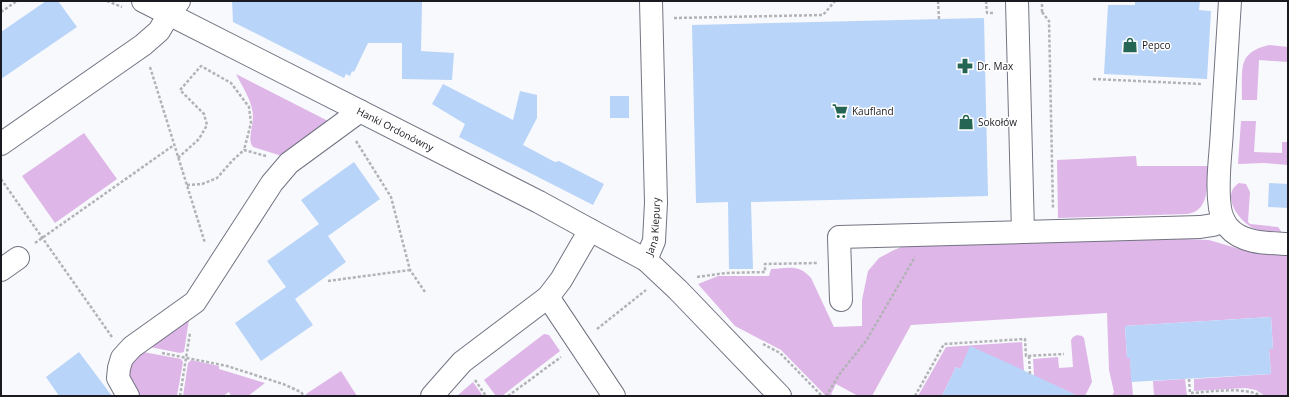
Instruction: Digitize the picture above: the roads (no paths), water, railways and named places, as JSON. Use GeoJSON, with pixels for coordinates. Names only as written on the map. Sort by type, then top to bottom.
{"type":"FeatureCollection","features":[{"type":"Feature","properties":{"kind":"street","name":"Hanki Ordonówny"},"geometry":{"type":"LineString","coordinates":[[143,1],[174,8],[360,111],[540,202],[646,260]]}},
{"type":"Feature","properties":{"kind":"street","name":"Jana Kiepury"},"geometry":{"type":"LineString","coordinates":[[651,1],[656,203],[654,241],[646,260],[678,290],[780,396]]}},
{"type":"Feature","properties":{"kind":"street"},"geometry":{"type":"LineString","coordinates":[[1017,1],[1023,232]]}},
{"type":"Feature","properties":{"kind":"street"},"geometry":{"type":"LineString","coordinates":[[1230,1],[1219,175],[1220,210],[1224,221],[1234,233],[1259,242],[1288,244]]}},
{"type":"Feature","properties":{"kind":"street"},"geometry":{"type":"LineString","coordinates":[[1,144],[142,45],[159,31],[174,8]]}},
{"type":"Feature","properties":{"kind":"street"},"geometry":{"type":"LineString","coordinates":[[128,396],[118,378],[122,358],[128,351],[195,302],[272,183],[289,164],[360,111]]}},
{"type":"Feature","properties":{"kind":"street"},"geometry":{"type":"LineString","coordinates":[[841,300],[839,237],[1200,227],[1213,225],[1224,221]]}},
{"type":"Feature","properties":{"kind":"street"},"geometry":{"type":"LineString","coordinates":[[432,396],[462,362],[548,297],[561,280],[590,230]]}},
{"type":"Feature","properties":{"kind":"street"},"geometry":{"type":"LineString","coordinates":[[548,297],[614,396]]}},
{"type":"Feature","properties":{"kind":"place","name":"Pepco"},"geometry":{"type":"Point","coordinates":[1130,45]}},
{"type":"Feature","properties":{"kind":"place","name":"Dr. Max"},"geometry":{"type":"Point","coordinates":[965,66]}},
{"type":"Feature","properties":{"kind":"place","name":"Kaufland"},"geometry":{"type":"Point","coordinates":[840,111]}},
{"type":"Feature","properties":{"kind":"place","name":"Sokołów"},"geometry":{"type":"Point","coordinates":[966,122]}}]}
